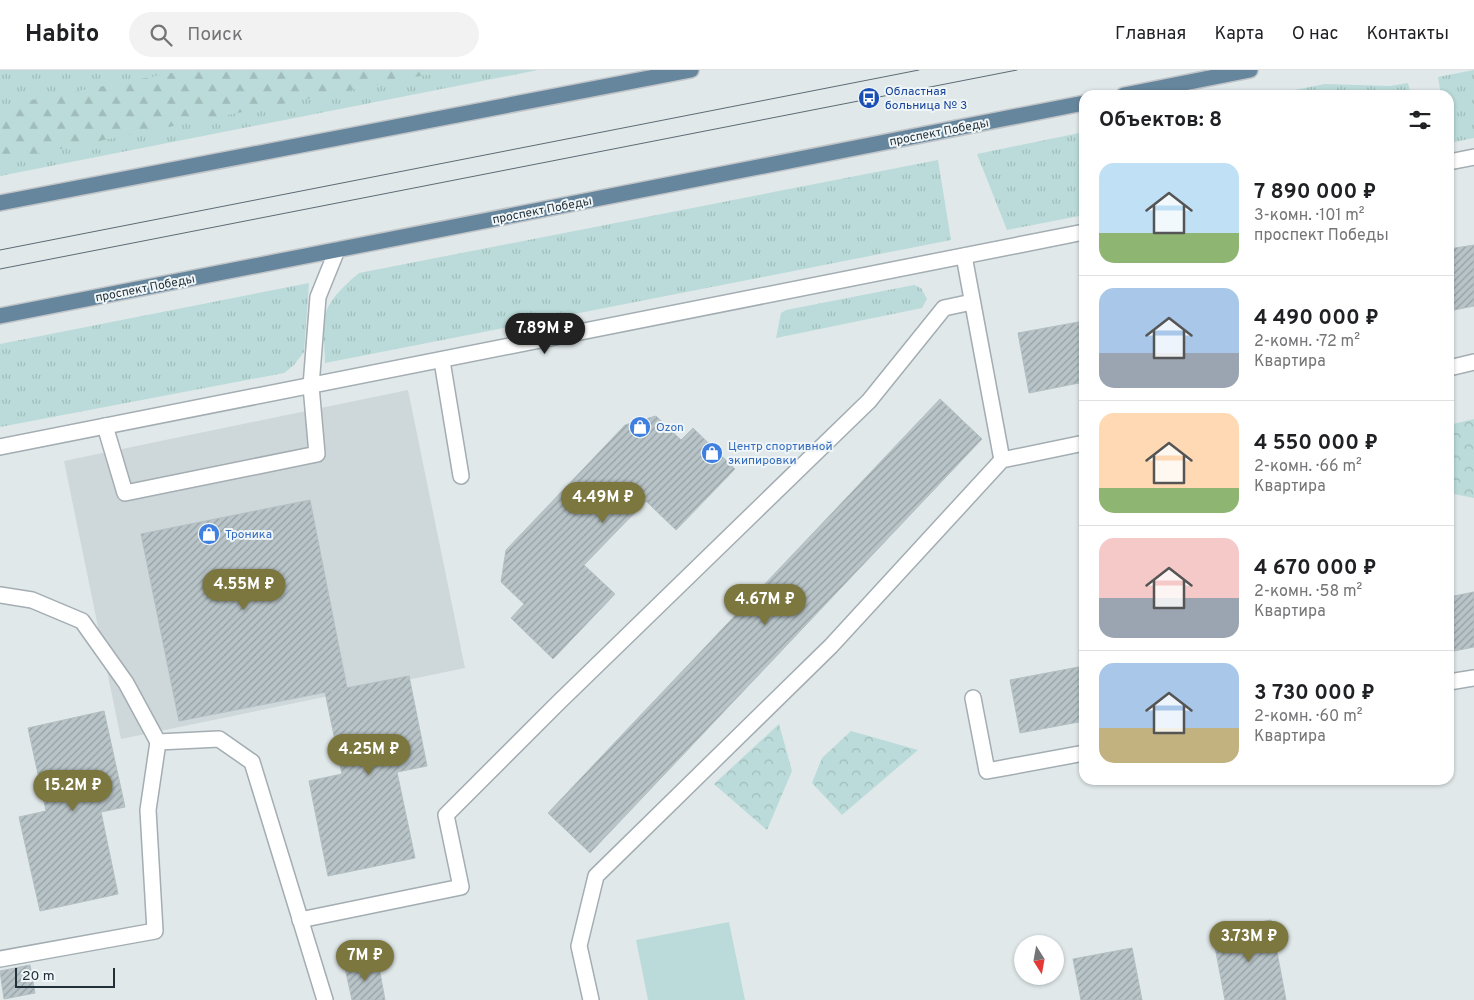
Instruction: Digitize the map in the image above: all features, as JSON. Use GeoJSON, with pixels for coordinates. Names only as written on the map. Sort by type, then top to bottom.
{"type":"FeatureCollection","features":[{"type":"Feature","properties":{"kind":"main road"},"geometry":{"type":"LineString","coordinates":[[0,204],[691,70]]}},
{"type":"Feature","properties":{"kind":"main road"},"geometry":{"type":"LineString","coordinates":[[1149,90],[1250,70]]}},
{"type":"Feature","properties":{"kind":"main road","name":"проспект Победы"},"geometry":{"type":"LineString","coordinates":[[0,316],[1079,104]]}},
{"type":"Feature","properties":{"kind":"street"},"geometry":{"type":"LineString","coordinates":[[1454,161],[1474,157]]}},
{"type":"Feature","properties":{"kind":"street"},"geometry":{"type":"LineString","coordinates":[[0,447],[442,361],[1079,233]]}},
{"type":"Feature","properties":{"kind":"street"},"geometry":{"type":"LineString","coordinates":[[105,426],[125,493],[317,454],[311,386],[318,297],[337,250]]}},
{"type":"Feature","properties":{"kind":"street"},"geometry":{"type":"LineString","coordinates":[[964,256],[1002,460]]}},
{"type":"Feature","properties":{"kind":"street"},"geometry":{"type":"LineString","coordinates":[[300,920],[461,887],[446,815],[557,704],[869,401],[944,308],[972,302]]}},
{"type":"Feature","properties":{"kind":"street"},"geometry":{"type":"LineString","coordinates":[[442,361],[461,476]]}},
{"type":"Feature","properties":{"kind":"street"},"geometry":{"type":"LineString","coordinates":[[1454,367],[1474,362]]}},
{"type":"Feature","properties":{"kind":"street"},"geometry":{"type":"LineString","coordinates":[[590,1000],[579,946],[596,876],[831,646],[1002,460],[1079,444]]}},
{"type":"Feature","properties":{"kind":"street"},"geometry":{"type":"LineString","coordinates":[[0,595],[32,600],[82,621],[126,683],[158,742],[148,810],[155,932],[0,959]]}},
{"type":"Feature","properties":{"kind":"street"},"geometry":{"type":"LineString","coordinates":[[1454,681],[1474,678]]}},
{"type":"Feature","properties":{"kind":"street"},"geometry":{"type":"LineString","coordinates":[[973,698],[987,771],[1079,754]]}},
{"type":"Feature","properties":{"kind":"street"},"geometry":{"type":"LineString","coordinates":[[158,742],[219,739],[252,762],[325,1000]]}},
{"type":"Feature","properties":{"kind":"shaded area"},"geometry":{"type":"Polygon","coordinates":[[[408,390],[465,668],[121,739],[64,461],[408,390]]]}},
{"type":"Feature","properties":{"kind":"green space"},"geometry":{"type":"Polygon","coordinates":[[[0,70],[538,70],[0,176],[0,70]]]}},
{"type":"Feature","properties":{"kind":"green space"},"geometry":{"type":"Polygon","coordinates":[[[187,70],[450,70],[0,161],[0,106],[187,70]]]}},
{"type":"Feature","properties":{"kind":"green space"},"geometry":{"type":"Polygon","coordinates":[[[1474,70],[1474,138],[1454,142],[1454,90],[1440,90],[1438,77],[1474,70]]]}},
{"type":"Feature","properties":{"kind":"green space"},"geometry":{"type":"Polygon","coordinates":[[[1408,83],[1410,90],[1294,90],[1325,84],[1390,86],[1408,83]]]}},
{"type":"Feature","properties":{"kind":"green space"},"geometry":{"type":"Polygon","coordinates":[[[1079,133],[1079,216],[1007,230],[977,154],[1079,133]]]}},
{"type":"Feature","properties":{"kind":"green space"},"geometry":{"type":"Polygon","coordinates":[[[938,160],[951,240],[325,363],[324,328],[327,310],[339,292],[359,273],[938,160]]]}},
{"type":"Feature","properties":{"kind":"green space"},"geometry":{"type":"Polygon","coordinates":[[[309,283],[304,352],[293,366],[284,373],[0,427],[0,344],[309,283]]]}},
{"type":"Feature","properties":{"kind":"green space"},"geometry":{"type":"Polygon","coordinates":[[[914,285],[921,288],[927,299],[922,308],[776,338],[781,313],[786,310],[914,285]]]}},
{"type":"Feature","properties":{"kind":"green space"},"geometry":{"type":"Polygon","coordinates":[[[1474,419],[1474,498],[1454,494],[1454,424],[1474,419]]]}},
{"type":"Feature","properties":{"kind":"green space"},"geometry":{"type":"Polygon","coordinates":[[[779,724],[792,771],[767,830],[714,784],[779,724]]]}},
{"type":"Feature","properties":{"kind":"green space"},"geometry":{"type":"Polygon","coordinates":[[[851,731],[918,750],[842,815],[812,783],[822,758],[851,731]]]}},
{"type":"Feature","properties":{"kind":"green space"},"geometry":{"type":"Polygon","coordinates":[[[729,922],[745,1000],[648,1000],[636,940],[729,922]]]}},
{"type":"Feature","properties":{"kind":"building"},"geometry":{"type":"Polygon","coordinates":[[[1474,245],[1474,306],[1454,310],[1454,248],[1474,245]]]}},
{"type":"Feature","properties":{"kind":"building"},"geometry":{"type":"Polygon","coordinates":[[[1079,322],[1079,383],[1029,393],[1018,333],[1079,322]]]}},
{"type":"Feature","properties":{"kind":"building"},"geometry":{"type":"Polygon","coordinates":[[[940,399],[982,439],[590,853],[548,813],[940,399]]]}},
{"type":"Feature","properties":{"kind":"building"},"geometry":{"type":"Polygon","coordinates":[[[656,416],[681,440],[693,428],[735,469],[676,530],[646,501],[584,565],[615,594],[553,659],[511,618],[524,604],[501,582],[506,550],[625,425],[656,416]]]}},
{"type":"Feature","properties":{"kind":"building"},"geometry":{"type":"Polygon","coordinates":[[[310,500],[347,688],[179,721],[141,534],[310,500]]]}},
{"type":"Feature","properties":{"kind":"building"},"geometry":{"type":"Polygon","coordinates":[[[1474,592],[1474,647],[1454,651],[1454,596],[1474,592]]]}},
{"type":"Feature","properties":{"kind":"building"},"geometry":{"type":"Polygon","coordinates":[[[1079,667],[1079,722],[1020,733],[1010,680],[1079,667]]]}},
{"type":"Feature","properties":{"kind":"building"},"geometry":{"type":"Polygon","coordinates":[[[409,676],[427,766],[397,772],[415,858],[328,876],[309,781],[342,774],[325,692],[409,676]]]}},
{"type":"Feature","properties":{"kind":"building"},"geometry":{"type":"Polygon","coordinates":[[[104,711],[125,807],[101,812],[118,894],[40,911],[19,817],[46,811],[28,728],[104,711]]]}},
{"type":"Feature","properties":{"kind":"building"},"geometry":{"type":"Polygon","coordinates":[[[1271,920],[1286,1000],[1225,1000],[1212,931],[1271,920]]]}},
{"type":"Feature","properties":{"kind":"building"},"geometry":{"type":"Polygon","coordinates":[[[1132,948],[1142,1000],[1081,1000],[1073,959],[1132,948]]]}},
{"type":"Feature","properties":{"kind":"building"},"geometry":{"type":"Polygon","coordinates":[[[378,962],[385,1000],[352,1000],[345,968],[378,962]]]}},
{"type":"Feature","properties":{"kind":"building"},"geometry":{"type":"Polygon","coordinates":[[[30,965],[35,993],[4,999],[0,971],[30,965]]]}},
{"type":"Feature","properties":{"kind":"tram line"},"geometry":{"type":"LineString","coordinates":[[0,250],[919,70]]}},
{"type":"Feature","properties":{"kind":"tram line"},"geometry":{"type":"LineString","coordinates":[[0,269],[1017,70]]}},
{"type":"Feature","properties":{"kind":"place","name":"Областная больница № 3"},"geometry":{"type":"Point","coordinates":[869,98]}},
{"type":"Feature","properties":{"kind":"place","name":"Ozon"},"geometry":{"type":"Point","coordinates":[640,427]}},
{"type":"Feature","properties":{"kind":"place","name":"Центр спортивной экипировки"},"geometry":{"type":"Point","coordinates":[712,453]}},
{"type":"Feature","properties":{"kind":"place","name":"Троника"},"geometry":{"type":"Point","coordinates":[209,534]}}]}
